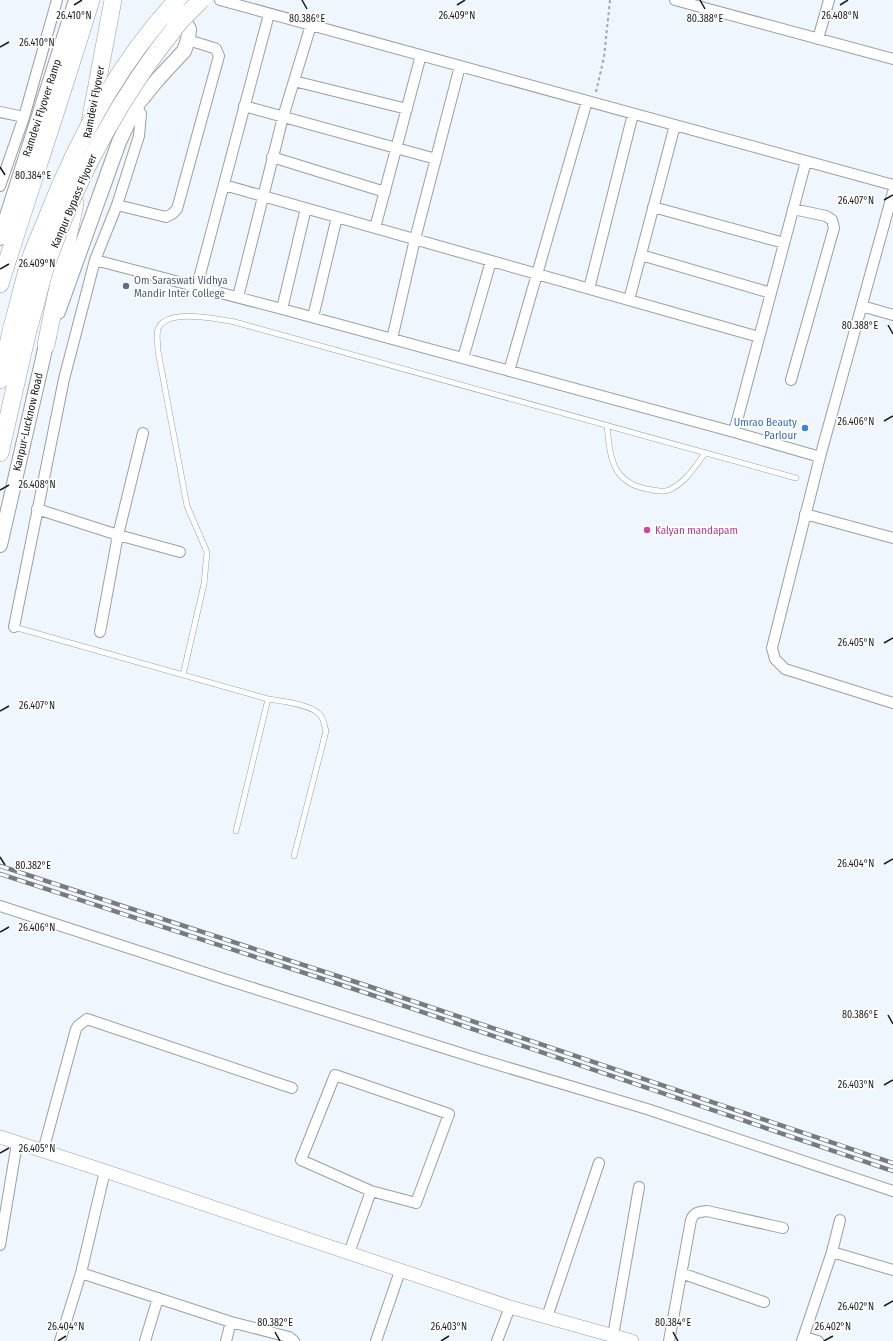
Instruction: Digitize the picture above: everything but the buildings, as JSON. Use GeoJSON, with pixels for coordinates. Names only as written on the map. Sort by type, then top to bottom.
{"type":"FeatureCollection","features":[{"type":"Feature","properties":{"kind":"highway"},"geometry":{"type":"LineString","coordinates":[[0,284],[91,0]]}},
{"type":"Feature","properties":{"kind":"highway","name":"Ramdevi Flyover"},"geometry":{"type":"LineString","coordinates":[[46,345],[75,204],[113,0]]}},
{"type":"Feature","properties":{"kind":"highway","name":"Kanpur Bypass Flyover"},"geometry":{"type":"LineString","coordinates":[[0,380],[12,327],[32,254],[57,191],[83,137],[118,77],[164,14],[177,0]]}},
{"type":"Feature","properties":{"kind":"highway","name":"Kanpur Bypass Flyover"},"geometry":{"type":"LineString","coordinates":[[0,453],[28,330],[47,263],[72,201],[99,144],[131,88],[179,23],[201,0]]}},
{"type":"Feature","properties":{"kind":"main road","name":"Ramdevi Flyover Ramp"},"geometry":{"type":"LineString","coordinates":[[0,238],[76,0]]}},
{"type":"Feature","properties":{"kind":"main road"},"geometry":{"type":"LineString","coordinates":[[172,0],[182,14],[189,29],[188,40]]}},
{"type":"Feature","properties":{"kind":"main road","name":"Kanpur-Lucknow Road"},"geometry":{"type":"LineString","coordinates":[[0,545],[46,345],[114,156],[136,106],[184,51],[188,40]]}},
{"type":"Feature","properties":{"kind":"street"},"geometry":{"type":"LineString","coordinates":[[0,186],[24,116],[57,0]]}},
{"type":"Feature","properties":{"kind":"street"},"geometry":{"type":"LineString","coordinates":[[220,0],[893,185]]}},
{"type":"Feature","properties":{"kind":"street"},"geometry":{"type":"LineString","coordinates":[[675,0],[893,59]]}},
{"type":"Feature","properties":{"kind":"street"},"geometry":{"type":"LineString","coordinates":[[818,39],[829,0]]}},
{"type":"Feature","properties":{"kind":"street"},"geometry":{"type":"LineString","coordinates":[[197,286],[269,14]]}},
{"type":"Feature","properties":{"kind":"street"},"geometry":{"type":"LineString","coordinates":[[238,297],[272,157],[311,25]]}},
{"type":"Feature","properties":{"kind":"street"},"geometry":{"type":"LineString","coordinates":[[117,205],[166,217],[177,209],[219,56],[216,49],[188,40]]}},
{"type":"Feature","properties":{"kind":"street"},"geometry":{"type":"LineString","coordinates":[[375,228],[421,56]]}},
{"type":"Feature","properties":{"kind":"street"},"geometry":{"type":"LineString","coordinates":[[392,339],[415,239],[460,66]]}},
{"type":"Feature","properties":{"kind":"street"},"geometry":{"type":"LineString","coordinates":[[294,80],[407,109]]}},
{"type":"Feature","properties":{"kind":"street"},"geometry":{"type":"LineString","coordinates":[[509,371],[536,274],[590,102]]}},
{"type":"Feature","properties":{"kind":"street"},"geometry":{"type":"LineString","coordinates":[[14,627],[64,380],[95,260],[117,205],[139,136],[141,114],[136,106]]}},
{"type":"Feature","properties":{"kind":"street"},"geometry":{"type":"LineString","coordinates":[[244,106],[436,159]]}},
{"type":"Feature","properties":{"kind":"street"},"geometry":{"type":"LineString","coordinates":[[0,112],[24,116]]}},
{"type":"Feature","properties":{"kind":"street"},"geometry":{"type":"LineString","coordinates":[[589,289],[633,114]]}},
{"type":"Feature","properties":{"kind":"street"},"geometry":{"type":"LineString","coordinates":[[629,300],[675,125]]}},
{"type":"Feature","properties":{"kind":"street"},"geometry":{"type":"LineString","coordinates":[[272,157],[385,192]]}},
{"type":"Feature","properties":{"kind":"street"},"geometry":{"type":"LineString","coordinates":[[734,432],[806,161]]}},
{"type":"Feature","properties":{"kind":"street"},"geometry":{"type":"LineString","coordinates":[[224,185],[759,337]]}},
{"type":"Feature","properties":{"kind":"street"},"geometry":{"type":"LineString","coordinates":[[893,192],[820,457],[772,648],[775,659],[785,669],[893,703]]}},
{"type":"Feature","properties":{"kind":"street"},"geometry":{"type":"LineString","coordinates":[[654,207],[784,243]]}},
{"type":"Feature","properties":{"kind":"street"},"geometry":{"type":"LineString","coordinates":[[282,309],[306,208]]}},
{"type":"Feature","properties":{"kind":"street"},"geometry":{"type":"LineString","coordinates":[[791,380],[834,228],[832,220],[826,216],[793,209]]}},
{"type":"Feature","properties":{"kind":"street"},"geometry":{"type":"LineString","coordinates":[[313,317],[337,217]]}},
{"type":"Feature","properties":{"kind":"street"},"geometry":{"type":"LineString","coordinates":[[641,255],[771,293]]}},
{"type":"Feature","properties":{"kind":"street"},"geometry":{"type":"LineString","coordinates":[[95,260],[313,317],[734,432],[820,457]]}},
{"type":"Feature","properties":{"kind":"street"},"geometry":{"type":"LineString","coordinates":[[463,358],[491,261]]}},
{"type":"Feature","properties":{"kind":"street"},"geometry":{"type":"LineString","coordinates":[[862,306],[893,315]]}},
{"type":"Feature","properties":{"kind":"street"},"geometry":{"type":"LineString","coordinates":[[100,632],[118,535],[143,433]]}},
{"type":"Feature","properties":{"kind":"street"},"geometry":{"type":"LineString","coordinates":[[37,509],[118,535],[180,552]]}},
{"type":"Feature","properties":{"kind":"street"},"geometry":{"type":"LineString","coordinates":[[805,514],[893,538]]}},
{"type":"Feature","properties":{"kind":"street"},"geometry":{"type":"LineString","coordinates":[[0,906],[224,979],[647,1110],[893,1192]]}},
{"type":"Feature","properties":{"kind":"street"},"geometry":{"type":"LineString","coordinates":[[43,1152],[76,1029],[87,1019],[292,1088]]}},
{"type":"Feature","properties":{"kind":"street"},"geometry":{"type":"LineString","coordinates":[[334,1075],[449,1114],[416,1202],[371,1191],[301,1160],[334,1075]]}},
{"type":"Feature","properties":{"kind":"street"},"geometry":{"type":"LineString","coordinates":[[0,1137],[17,1144],[105,1171],[510,1307],[632,1341]]}},
{"type":"Feature","properties":{"kind":"street"},"geometry":{"type":"LineString","coordinates":[[0,1245],[17,1144]]}},
{"type":"Feature","properties":{"kind":"street"},"geometry":{"type":"LineString","coordinates":[[547,1317],[599,1163]]}},
{"type":"Feature","properties":{"kind":"street"},"geometry":{"type":"LineString","coordinates":[[60,1341],[81,1273],[105,1171]]}},
{"type":"Feature","properties":{"kind":"street"},"geometry":{"type":"LineString","coordinates":[[613,1336],[639,1187]]}},
{"type":"Feature","properties":{"kind":"street"},"geometry":{"type":"LineString","coordinates":[[349,1254],[371,1191]]}},
{"type":"Feature","properties":{"kind":"street"},"geometry":{"type":"LineString","coordinates":[[669,1341],[693,1214],[707,1211],[784,1228]]}},
{"type":"Feature","properties":{"kind":"street"},"geometry":{"type":"LineString","coordinates":[[818,1341],[803,1339],[832,1252],[840,1220]]}},
{"type":"Feature","properties":{"kind":"street"},"geometry":{"type":"LineString","coordinates":[[832,1252],[893,1270]]}},
{"type":"Feature","properties":{"kind":"street"},"geometry":{"type":"LineString","coordinates":[[376,1341],[400,1271]]}},
{"type":"Feature","properties":{"kind":"street"},"geometry":{"type":"LineString","coordinates":[[81,1273],[231,1322],[289,1337],[294,1341]]}},
{"type":"Feature","properties":{"kind":"street"},"geometry":{"type":"LineString","coordinates":[[681,1273],[764,1302]]}},
{"type":"Feature","properties":{"kind":"street"},"geometry":{"type":"LineString","coordinates":[[145,1341],[158,1298]]}},
{"type":"Feature","properties":{"kind":"street"},"geometry":{"type":"LineString","coordinates":[[497,1341],[510,1307]]}},
{"type":"Feature","properties":{"kind":"street"},"geometry":{"type":"LineString","coordinates":[[226,1341],[231,1322]]}},
{"type":"Feature","properties":{"kind":"lane"},"geometry":{"type":"LineString","coordinates":[[183,675],[204,584],[207,552],[187,506],[158,351],[158,330],[169,318],[182,316],[230,321],[796,478]]}},
{"type":"Feature","properties":{"kind":"lane"},"geometry":{"type":"LineString","coordinates":[[607,425],[609,452],[614,465],[627,482],[636,486],[663,492],[669,490],[691,473],[705,453]]}},
{"type":"Feature","properties":{"kind":"lane"},"geometry":{"type":"LineString","coordinates":[[14,627],[268,699],[308,707],[318,712],[323,719],[326,731],[294,856]]}},
{"type":"Feature","properties":{"kind":"lane"},"geometry":{"type":"LineString","coordinates":[[236,831],[268,699]]}},
{"type":"Feature","properties":{"kind":"path"},"geometry":{"type":"LineString","coordinates":[[590,102],[604,57],[610,0]]}},
{"type":"Feature","properties":{"kind":"railway"},"geometry":{"type":"LineString","coordinates":[[0,866],[368,986],[893,1163]]}},
{"type":"Feature","properties":{"kind":"railway"},"geometry":{"type":"LineString","coordinates":[[0,874],[363,992],[893,1171]]}},
{"type":"Feature","properties":{"kind":"place","name":"Om Saraswati Vidhya Mandir Inter College"},"geometry":{"type":"Point","coordinates":[126,286]}},
{"type":"Feature","properties":{"kind":"place","name":"Umrao Beauty Parlour"},"geometry":{"type":"Point","coordinates":[805,428]}},
{"type":"Feature","properties":{"kind":"place","name":"Kalyan mandapam"},"geometry":{"type":"Point","coordinates":[647,530]}}]}
